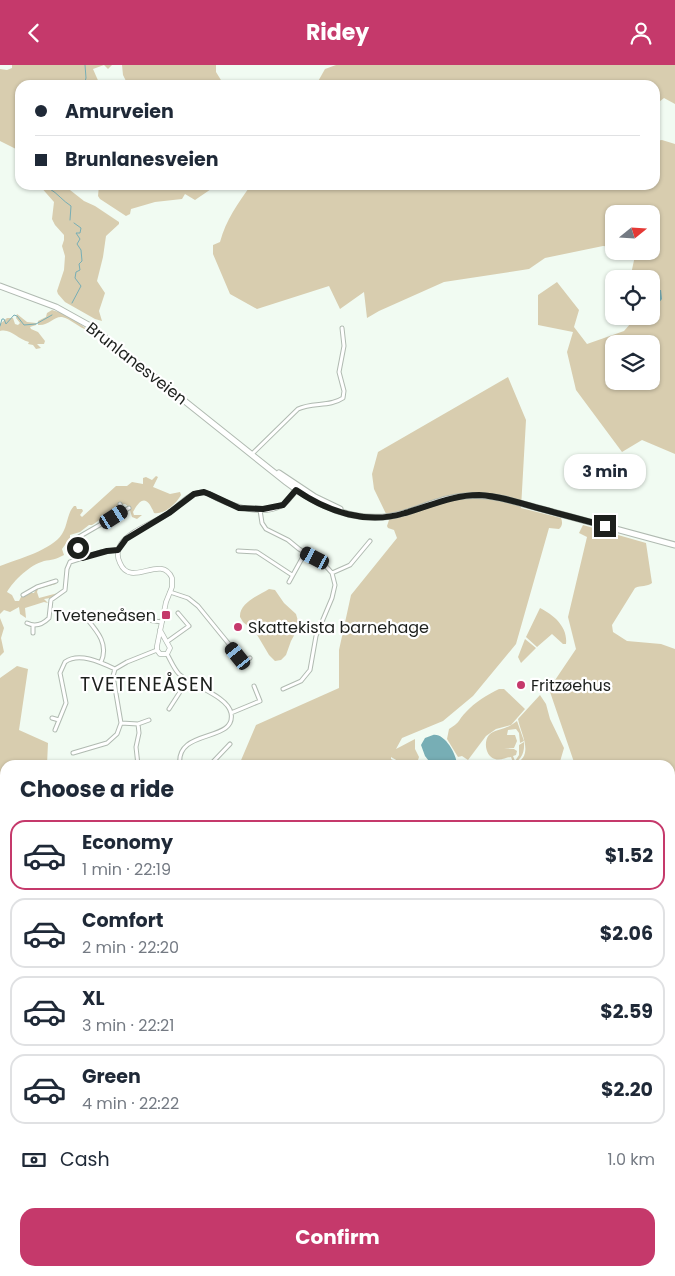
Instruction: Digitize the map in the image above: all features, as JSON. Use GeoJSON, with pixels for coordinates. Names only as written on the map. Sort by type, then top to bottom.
{"type":"FeatureCollection","features":[{"type":"Feature","properties":{"kind":"main road","name":"Brunlanesveien"},"geometry":{"type":"LineString","coordinates":[[0,286],[56,307],[92,327],[262,462],[298,489],[324,502],[362,516],[390,516],[448,499],[464,496],[483,496],[505,499],[675,545]]}},
{"type":"Feature","properties":{"kind":"street"},"geometry":{"type":"LineString","coordinates":[[252,454],[298,409],[343,399],[344,391],[339,373],[344,345],[342,328]]}},
{"type":"Feature","properties":{"kind":"street"},"geometry":{"type":"LineString","coordinates":[[157,650],[172,578],[166,570],[156,568],[138,574],[127,571],[119,561],[118,550],[126,539],[169,513],[194,494],[204,492],[239,508],[260,509],[283,505],[298,489]]}},
{"type":"Feature","properties":{"kind":"street"},"geometry":{"type":"LineString","coordinates":[[120,504],[123,511]]}},
{"type":"Feature","properties":{"kind":"street"},"geometry":{"type":"LineString","coordinates":[[82,558],[76,545],[78,537],[129,508]]}},
{"type":"Feature","properties":{"kind":"street"},"geometry":{"type":"LineString","coordinates":[[260,509],[262,523],[266,529],[288,540],[323,563],[332,573],[335,590],[316,636],[310,670],[302,681],[283,689]]}},
{"type":"Feature","properties":{"kind":"street"},"geometry":{"type":"LineString","coordinates":[[332,573],[350,565],[370,541]]}},
{"type":"Feature","properties":{"kind":"street"},"geometry":{"type":"LineString","coordinates":[[34,626],[48,618],[51,600],[65,590],[67,566],[72,561],[107,551],[118,550]]}},
{"type":"Feature","properties":{"kind":"street"},"geometry":{"type":"LineString","coordinates":[[238,551],[257,552],[292,575]]}},
{"type":"Feature","properties":{"kind":"street"},"geometry":{"type":"LineString","coordinates":[[289,582],[306,553]]}},
{"type":"Feature","properties":{"kind":"street"},"geometry":{"type":"LineString","coordinates":[[23,595],[37,587],[56,581]]}},
{"type":"Feature","properties":{"kind":"street"},"geometry":{"type":"LineString","coordinates":[[170,592],[188,599],[198,606],[245,664],[250,658]]}},
{"type":"Feature","properties":{"kind":"street"},"geometry":{"type":"LineString","coordinates":[[82,613],[104,643],[100,662]]}},
{"type":"Feature","properties":{"kind":"street"},"geometry":{"type":"LineString","coordinates":[[168,641],[189,626],[178,613]]}},
{"type":"Feature","properties":{"kind":"street"},"geometry":{"type":"LineString","coordinates":[[125,614],[132,618],[162,622]]}},
{"type":"Feature","properties":{"kind":"street"},"geometry":{"type":"LineString","coordinates":[[88,620],[94,615]]}},
{"type":"Feature","properties":{"kind":"street"},"geometry":{"type":"LineString","coordinates":[[27,623],[34,626]]}},
{"type":"Feature","properties":{"kind":"street"},"geometry":{"type":"LineString","coordinates":[[33,633],[34,626]]}},
{"type":"Feature","properties":{"kind":"street"},"geometry":{"type":"LineString","coordinates":[[160,630],[168,641],[170,648],[167,654]]}},
{"type":"Feature","properties":{"kind":"street"},"geometry":{"type":"LineString","coordinates":[[157,650],[160,654],[167,654]]}},
{"type":"Feature","properties":{"kind":"street"},"geometry":{"type":"LineString","coordinates":[[79,757],[75,753],[111,740],[117,734],[121,723],[113,676],[115,669],[126,662],[157,650]]}},
{"type":"Feature","properties":{"kind":"street"},"geometry":{"type":"LineString","coordinates":[[167,654],[176,670],[187,681],[220,699],[231,713],[230,722],[224,729],[186,745],[180,754],[180,760]]}},
{"type":"Feature","properties":{"kind":"street"},"geometry":{"type":"LineString","coordinates":[[55,730],[67,701],[60,677],[60,670],[63,664],[67,660],[75,658],[100,662],[115,669]]}},
{"type":"Feature","properties":{"kind":"street"},"geometry":{"type":"LineString","coordinates":[[169,709],[187,681]]}},
{"type":"Feature","properties":{"kind":"street"},"geometry":{"type":"LineString","coordinates":[[231,713],[260,701],[254,686]]}},
{"type":"Feature","properties":{"kind":"street"},"geometry":{"type":"LineString","coordinates":[[52,717],[59,720]]}},
{"type":"Feature","properties":{"kind":"street"},"geometry":{"type":"LineString","coordinates":[[121,723],[138,724],[149,720]]}},
{"type":"Feature","properties":{"kind":"street"},"geometry":{"type":"LineString","coordinates":[[137,760],[136,747],[139,733],[138,724]]}},
{"type":"Feature","properties":{"kind":"street"},"geometry":{"type":"LineString","coordinates":[[215,760],[230,744]]}},
{"type":"Feature","properties":{"kind":"shaded area"},"geometry":{"type":"Polygon","coordinates":[[[12,65],[104,65],[93,69],[98,80],[15,80],[15,148],[0,141],[0,69],[7,70],[12,68],[12,65]]]}},
{"type":"Feature","properties":{"kind":"shaded area"},"geometry":{"type":"Polygon","coordinates":[[[104,65],[112,65],[108,69],[104,65]]]}},
{"type":"Feature","properties":{"kind":"shaded area"},"geometry":{"type":"Polygon","coordinates":[[[122,65],[216,65],[216,72],[221,80],[126,80],[122,65]]]}},
{"type":"Feature","properties":{"kind":"shaded area"},"geometry":{"type":"Polygon","coordinates":[[[336,65],[675,65],[675,104],[664,98],[660,101],[660,80],[319,80],[325,69],[336,65]]]}},
{"type":"Feature","properties":{"kind":"shaded area"},"geometry":{"type":"Polygon","coordinates":[[[660,140],[675,144],[675,454],[642,440],[622,452],[576,390],[567,352],[573,332],[538,325],[538,295],[557,282],[579,310],[574,327],[587,344],[605,338],[605,390],[660,390],[660,335],[613,335],[624,331],[629,325],[660,325],[660,270],[632,270],[634,260],[660,260],[660,205],[605,205],[605,246],[545,258],[529,269],[444,282],[367,318],[364,292],[340,309],[329,286],[257,309],[230,294],[213,254],[213,245],[220,242],[229,219],[248,190],[660,190],[660,140]]]}},
{"type":"Feature","properties":{"kind":"shaded area"},"geometry":{"type":"Polygon","coordinates":[[[43,190],[70,190],[84,201],[119,222],[106,236],[97,281],[105,293],[99,311],[102,321],[65,302],[58,294],[57,291],[64,270],[65,256],[62,246],[64,235],[52,219],[54,202],[43,190]]]}},
{"type":"Feature","properties":{"kind":"shaded area"},"geometry":{"type":"Polygon","coordinates":[[[99,190],[210,190],[195,200],[185,194],[182,199],[155,202],[131,209],[130,214],[126,216],[98,196],[99,190]]]}},
{"type":"Feature","properties":{"kind":"shaded area"},"geometry":{"type":"Polygon","coordinates":[[[52,310],[68,315],[88,330],[62,317],[38,325],[38,321],[46,317],[47,313],[52,310]]]}},
{"type":"Feature","properties":{"kind":"shaded area"},"geometry":{"type":"Polygon","coordinates":[[[17,314],[27,322],[36,323],[36,325],[30,327],[38,332],[45,341],[44,344],[37,344],[41,348],[36,349],[33,345],[28,344],[29,342],[11,332],[0,331],[0,324],[7,318],[13,318],[15,324],[18,325],[20,323],[16,318],[17,314]]]}},
{"type":"Feature","properties":{"kind":"shaded area"},"geometry":{"type":"Polygon","coordinates":[[[508,377],[526,420],[521,508],[561,518],[562,523],[559,529],[549,528],[516,644],[473,696],[443,721],[402,738],[396,749],[415,739],[418,760],[396,760],[391,757],[393,760],[241,760],[256,725],[339,688],[339,650],[351,595],[397,538],[394,530],[387,526],[389,520],[374,489],[372,474],[378,452],[508,377]]]}},
{"type":"Feature","properties":{"kind":"shaded area"},"geometry":{"type":"Polygon","coordinates":[[[156,476],[158,477],[153,487],[170,494],[180,492],[181,495],[176,502],[162,512],[154,513],[147,502],[142,501],[133,512],[134,515],[142,515],[137,519],[132,517],[129,507],[125,504],[121,505],[112,509],[92,525],[70,535],[62,549],[64,555],[44,561],[28,569],[7,592],[12,595],[15,601],[19,601],[21,597],[34,593],[36,589],[55,582],[56,584],[38,589],[37,592],[39,598],[58,593],[44,599],[48,603],[44,602],[25,608],[26,618],[20,614],[19,607],[10,612],[4,610],[0,614],[0,566],[51,545],[62,534],[74,506],[77,509],[82,509],[83,511],[80,515],[82,517],[116,486],[127,486],[132,482],[143,484],[143,478],[146,477],[152,480],[156,476]]]}},
{"type":"Feature","properties":{"kind":"shaded area"},"geometry":{"type":"Polygon","coordinates":[[[583,525],[646,543],[652,583],[635,588],[612,625],[613,632],[627,641],[661,644],[675,649],[675,760],[573,760],[549,689],[576,649],[568,617],[587,537],[579,533],[583,525]]]}},
{"type":"Feature","properties":{"kind":"shaded area"},"geometry":{"type":"Polygon","coordinates":[[[269,589],[275,590],[284,603],[296,614],[298,621],[297,630],[286,655],[281,660],[275,661],[269,655],[256,633],[240,617],[246,604],[269,589]]]}},
{"type":"Feature","properties":{"kind":"shaded area"},"geometry":{"type":"Polygon","coordinates":[[[540,608],[559,622],[565,632],[566,644],[563,644],[552,634],[537,647],[526,637],[540,608]]]}},
{"type":"Feature","properties":{"kind":"shaded area"},"geometry":{"type":"Polygon","coordinates":[[[0,618],[4,628],[1,638],[4,652],[0,656],[0,618]]]}},
{"type":"Feature","properties":{"kind":"shaded area"},"geometry":{"type":"Polygon","coordinates":[[[525,639],[536,648],[521,663],[518,657],[525,639]]]}},
{"type":"Feature","properties":{"kind":"shaded area"},"geometry":{"type":"Polygon","coordinates":[[[17,666],[28,669],[19,730],[48,743],[47,760],[0,760],[0,678],[17,666]]]}},
{"type":"Feature","properties":{"kind":"shaded area"},"geometry":{"type":"Polygon","coordinates":[[[499,689],[504,689],[525,709],[511,725],[496,729],[486,736],[468,760],[462,756],[458,757],[447,739],[449,729],[458,723],[473,705],[499,689]]]}},
{"type":"Feature","properties":{"kind":"shaded area"},"geometry":{"type":"Polygon","coordinates":[[[540,695],[546,704],[550,719],[564,748],[560,760],[520,760],[525,751],[525,745],[518,719],[540,695]]]}},
{"type":"Feature","properties":{"kind":"shaded area"},"geometry":{"type":"Polygon","coordinates":[[[517,721],[524,741],[520,743],[519,733],[516,729],[508,730],[507,735],[515,735],[517,741],[514,748],[504,748],[517,751],[516,755],[513,756],[515,760],[512,760],[511,757],[499,760],[492,758],[486,745],[487,738],[491,733],[510,726],[517,721]]]}},
{"type":"Feature","properties":{"kind":"shaded area"},"geometry":{"type":"Polygon","coordinates":[[[524,742],[522,755],[516,760],[519,755],[519,745],[524,742]]]}},
{"type":"Feature","properties":{"kind":"water"},"geometry":{"type":"Polygon","coordinates":[[[660,290],[661,290],[662,299],[660,301],[660,290]]]}},
{"type":"Feature","properties":{"kind":"water"},"geometry":{"type":"Polygon","coordinates":[[[433,735],[442,737],[450,745],[456,760],[428,760],[421,745],[425,738],[433,735]]]}},
{"type":"Feature","properties":{"kind":"waterway"},"geometry":{"type":"LineString","coordinates":[[85,65],[85,80]]}},
{"type":"Feature","properties":{"kind":"waterway"},"geometry":{"type":"LineString","coordinates":[[52,190],[71,206],[70,220]]}},
{"type":"Feature","properties":{"kind":"waterway"},"geometry":{"type":"LineString","coordinates":[[72,303],[81,286],[75,278],[76,272],[80,270],[79,264],[82,261],[81,250],[77,244],[80,239],[76,233],[80,233],[81,228],[74,223]]}},
{"type":"Feature","properties":{"kind":"waterway"},"geometry":{"type":"LineString","coordinates":[[0,326],[2,319],[4,319],[6,324],[14,315],[24,325],[36,324],[52,315]]}},
{"type":"Feature","properties":{"kind":"place","name":"Tveteneåsen"},"geometry":{"type":"Point","coordinates":[166,615]}},
{"type":"Feature","properties":{"kind":"place","name":"Skattekista barnehage"},"geometry":{"type":"Point","coordinates":[238,627]}},
{"type":"Feature","properties":{"kind":"place","name":"Fritzøehus"},"geometry":{"type":"Point","coordinates":[521,685]}},
{"type":"Feature","properties":{"kind":"district","name":"TVETENEÅSEN"},"geometry":{"type":"Point","coordinates":[147,684]}},
{"type":"Feature","properties":{"kind":"route"},"geometry":{"type":"LineString","coordinates":[[78,548],[82,558],[118,550],[129,537],[169,513],[190,496],[199,492],[204,492],[239,508],[263,509],[283,505],[296,490],[332,510],[350,515],[374,517],[398,515],[454,497],[483,496],[505,499],[605,526]]}}]}
